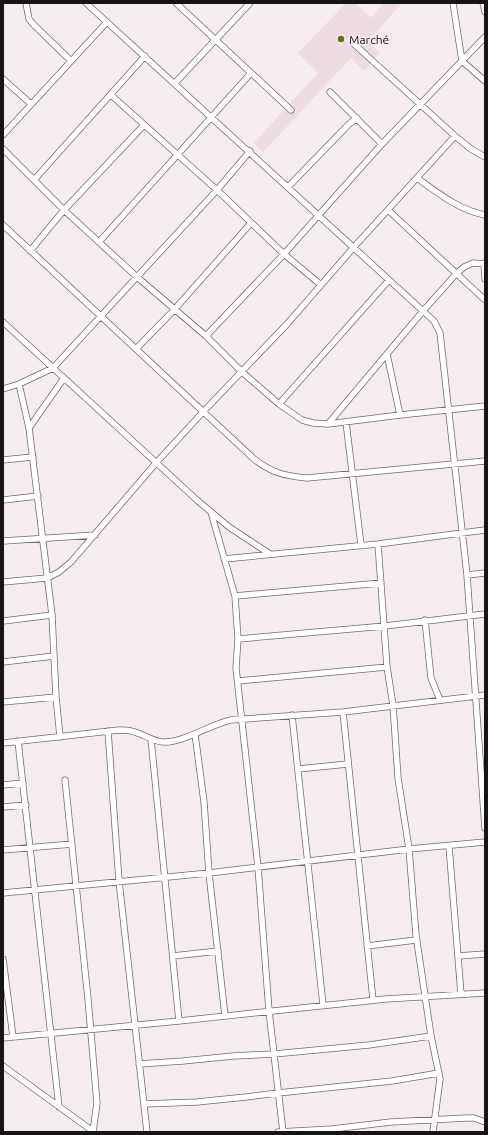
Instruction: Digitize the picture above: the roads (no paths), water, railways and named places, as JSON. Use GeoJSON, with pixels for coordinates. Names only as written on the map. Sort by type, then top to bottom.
{"type":"FeatureCollection","features":[{"type":"Feature","properties":{"kind":"street"},"geometry":{"type":"LineString","coordinates":[[26,3],[29,19],[71,61]]}},
{"type":"Feature","properties":{"kind":"street"},"geometry":{"type":"LineString","coordinates":[[86,3],[250,151],[434,321],[440,333],[467,575],[485,828]]}},
{"type":"Feature","properties":{"kind":"street"},"geometry":{"type":"LineString","coordinates":[[176,3],[291,110]]}},
{"type":"Feature","properties":{"kind":"street"},"geometry":{"type":"LineString","coordinates":[[453,3],[462,61],[485,81]]}},
{"type":"Feature","properties":{"kind":"street"},"geometry":{"type":"LineString","coordinates":[[483,3],[485,12]]}},
{"type":"Feature","properties":{"kind":"street"},"geometry":{"type":"LineString","coordinates":[[175,83],[248,4]]}},
{"type":"Feature","properties":{"kind":"street"},"geometry":{"type":"LineString","coordinates":[[3,135],[107,22]]}},
{"type":"Feature","properties":{"kind":"street"},"geometry":{"type":"LineString","coordinates":[[206,336],[284,254],[382,144],[485,37]]}},
{"type":"Feature","properties":{"kind":"street"},"geometry":{"type":"LineString","coordinates":[[354,44],[470,149],[485,157]]}},
{"type":"Feature","properties":{"kind":"street"},"geometry":{"type":"LineString","coordinates":[[34,180],[145,56]]}},
{"type":"Feature","properties":{"kind":"street"},"geometry":{"type":"LineString","coordinates":[[99,242],[252,73]]}},
{"type":"Feature","properties":{"kind":"street"},"geometry":{"type":"LineString","coordinates":[[3,78],[31,104]]}},
{"type":"Feature","properties":{"kind":"street"},"geometry":{"type":"LineString","coordinates":[[330,92],[382,144]]}},
{"type":"Feature","properties":{"kind":"street"},"geometry":{"type":"LineString","coordinates":[[111,94],[217,190],[284,254],[320,285]]}},
{"type":"Feature","properties":{"kind":"street"},"geometry":{"type":"LineString","coordinates":[[288,187],[349,124],[357,118]]}},
{"type":"Feature","properties":{"kind":"street"},"geometry":{"type":"LineString","coordinates":[[30,250],[64,210],[144,125]]}},
{"type":"Feature","properties":{"kind":"street"},"geometry":{"type":"LineString","coordinates":[[3,582],[47,578],[59,572],[71,562],[156,463],[288,323],[320,285],[455,136]]}},
{"type":"Feature","properties":{"kind":"street"},"geometry":{"type":"LineString","coordinates":[[3,149],[64,210],[137,277],[206,336],[242,372],[279,404],[302,420],[313,423],[328,424],[485,406]]}},
{"type":"Feature","properties":{"kind":"street"},"geometry":{"type":"LineString","coordinates":[[3,389],[19,384],[53,368],[217,190],[250,151]]}},
{"type":"Feature","properties":{"kind":"street"},"geometry":{"type":"LineString","coordinates":[[417,178],[451,201],[485,216]]}},
{"type":"Feature","properties":{"kind":"street"},"geometry":{"type":"LineString","coordinates":[[388,210],[485,300]]}},
{"type":"Feature","properties":{"kind":"street"},"geometry":{"type":"LineString","coordinates":[[136,349],[174,310],[251,223]]}},
{"type":"Feature","properties":{"kind":"street"},"geometry":{"type":"LineString","coordinates":[[3,226],[254,459],[273,471],[283,475],[307,478],[485,461]]}},
{"type":"Feature","properties":{"kind":"street"},"geometry":{"type":"LineString","coordinates":[[328,424],[456,274],[464,267],[472,264],[484,264],[485,279]]}},
{"type":"Feature","properties":{"kind":"street"},"geometry":{"type":"LineString","coordinates":[[279,404],[389,280]]}},
{"type":"Feature","properties":{"kind":"street"},"geometry":{"type":"LineString","coordinates":[[3,322],[211,512],[229,527],[270,554]]}},
{"type":"Feature","properties":{"kind":"street"},"geometry":{"type":"LineString","coordinates":[[387,354],[400,415]]}},
{"type":"Feature","properties":{"kind":"street"},"geometry":{"type":"LineString","coordinates":[[29,428],[64,378]]}},
{"type":"Feature","properties":{"kind":"street"},"geometry":{"type":"LineString","coordinates":[[19,384],[29,428],[43,537],[52,615],[56,698],[60,737]]}},
{"type":"Feature","properties":{"kind":"street"},"geometry":{"type":"LineString","coordinates":[[346,422],[361,545]]}},
{"type":"Feature","properties":{"kind":"street"},"geometry":{"type":"LineString","coordinates":[[3,460],[33,457]]}},
{"type":"Feature","properties":{"kind":"street"},"geometry":{"type":"LineString","coordinates":[[3,500],[38,496]]}},
{"type":"Feature","properties":{"kind":"street"},"geometry":{"type":"LineString","coordinates":[[211,512],[236,596],[238,640],[236,658],[258,867],[269,1011],[281,1132],[332,1129],[390,1122],[466,1118],[474,1118],[485,1122]]}},
{"type":"Feature","properties":{"kind":"street"},"geometry":{"type":"LineString","coordinates":[[224,559],[378,544],[485,530]]}},
{"type":"Feature","properties":{"kind":"street"},"geometry":{"type":"LineString","coordinates":[[3,541],[43,537],[95,535]]}},
{"type":"Feature","properties":{"kind":"street"},"geometry":{"type":"LineString","coordinates":[[378,544],[387,666],[393,705],[398,778],[409,849],[416,940],[431,1036],[440,1079],[433,1132]]}},
{"type":"Feature","properties":{"kind":"street"},"geometry":{"type":"LineString","coordinates":[[467,575],[485,573]]}},
{"type":"Feature","properties":{"kind":"street"},"geometry":{"type":"LineString","coordinates":[[236,596],[381,583]]}},
{"type":"Feature","properties":{"kind":"street"},"geometry":{"type":"LineString","coordinates":[[238,640],[385,626],[485,614]]}},
{"type":"Feature","properties":{"kind":"street"},"geometry":{"type":"LineString","coordinates":[[3,621],[52,615]]}},
{"type":"Feature","properties":{"kind":"street"},"geometry":{"type":"LineString","coordinates":[[425,620],[432,678],[440,700]]}},
{"type":"Feature","properties":{"kind":"street"},"geometry":{"type":"LineString","coordinates":[[3,662],[54,656]]}},
{"type":"Feature","properties":{"kind":"street"},"geometry":{"type":"LineString","coordinates":[[238,681],[387,666]]}},
{"type":"Feature","properties":{"kind":"street"},"geometry":{"type":"LineString","coordinates":[[3,743],[108,731],[132,731],[150,739],[164,742],[173,741],[195,734],[224,721],[343,712],[485,695]]}},
{"type":"Feature","properties":{"kind":"street"},"geometry":{"type":"LineString","coordinates":[[3,702],[56,698]]}},
{"type":"Feature","properties":{"kind":"street"},"geometry":{"type":"LineString","coordinates":[[343,712],[373,1000]]}},
{"type":"Feature","properties":{"kind":"street"},"geometry":{"type":"LineString","coordinates":[[292,716],[323,1005]]}},
{"type":"Feature","properties":{"kind":"street"},"geometry":{"type":"LineString","coordinates":[[108,731],[119,881],[147,1132]]}},
{"type":"Feature","properties":{"kind":"street"},"geometry":{"type":"LineString","coordinates":[[195,734],[204,802],[209,873],[225,1016]]}},
{"type":"Feature","properties":{"kind":"street"},"geometry":{"type":"LineString","coordinates":[[150,739],[179,1021]]}},
{"type":"Feature","properties":{"kind":"street"},"geometry":{"type":"LineString","coordinates":[[18,741],[59,1107]]}},
{"type":"Feature","properties":{"kind":"street"},"geometry":{"type":"LineString","coordinates":[[298,769],[348,764]]}},
{"type":"Feature","properties":{"kind":"street"},"geometry":{"type":"LineString","coordinates":[[3,1066],[93,1132],[97,1103],[65,780]]}},
{"type":"Feature","properties":{"kind":"street"},"geometry":{"type":"LineString","coordinates":[[3,785],[23,783]]}},
{"type":"Feature","properties":{"kind":"street"},"geometry":{"type":"LineString","coordinates":[[3,807],[26,805]]}},
{"type":"Feature","properties":{"kind":"street"},"geometry":{"type":"LineString","coordinates":[[3,893],[209,873],[409,849],[485,842]]}},
{"type":"Feature","properties":{"kind":"street"},"geometry":{"type":"LineString","coordinates":[[3,850],[72,844]]}},
{"type":"Feature","properties":{"kind":"street"},"geometry":{"type":"LineString","coordinates":[[449,846],[461,994]]}},
{"type":"Feature","properties":{"kind":"street"},"geometry":{"type":"LineString","coordinates":[[368,946],[416,940]]}},
{"type":"Feature","properties":{"kind":"street"},"geometry":{"type":"LineString","coordinates":[[173,956],[218,951]]}},
{"type":"Feature","properties":{"kind":"street"},"geometry":{"type":"LineString","coordinates":[[458,956],[485,954]]}},
{"type":"Feature","properties":{"kind":"street"},"geometry":{"type":"LineString","coordinates":[[3,959],[13,1037]]}},
{"type":"Feature","properties":{"kind":"street"},"geometry":{"type":"LineString","coordinates":[[3,1038],[373,1000],[485,992]]}},
{"type":"Feature","properties":{"kind":"street"},"geometry":{"type":"LineString","coordinates":[[139,1064],[274,1054],[431,1036]]}},
{"type":"Feature","properties":{"kind":"street"},"geometry":{"type":"LineString","coordinates":[[144,1104],[197,1102],[392,1081],[439,1073]]}},
{"type":"Feature","properties":{"kind":"place","name":"Marché"},"geometry":{"type":"Point","coordinates":[341,39]}}]}
